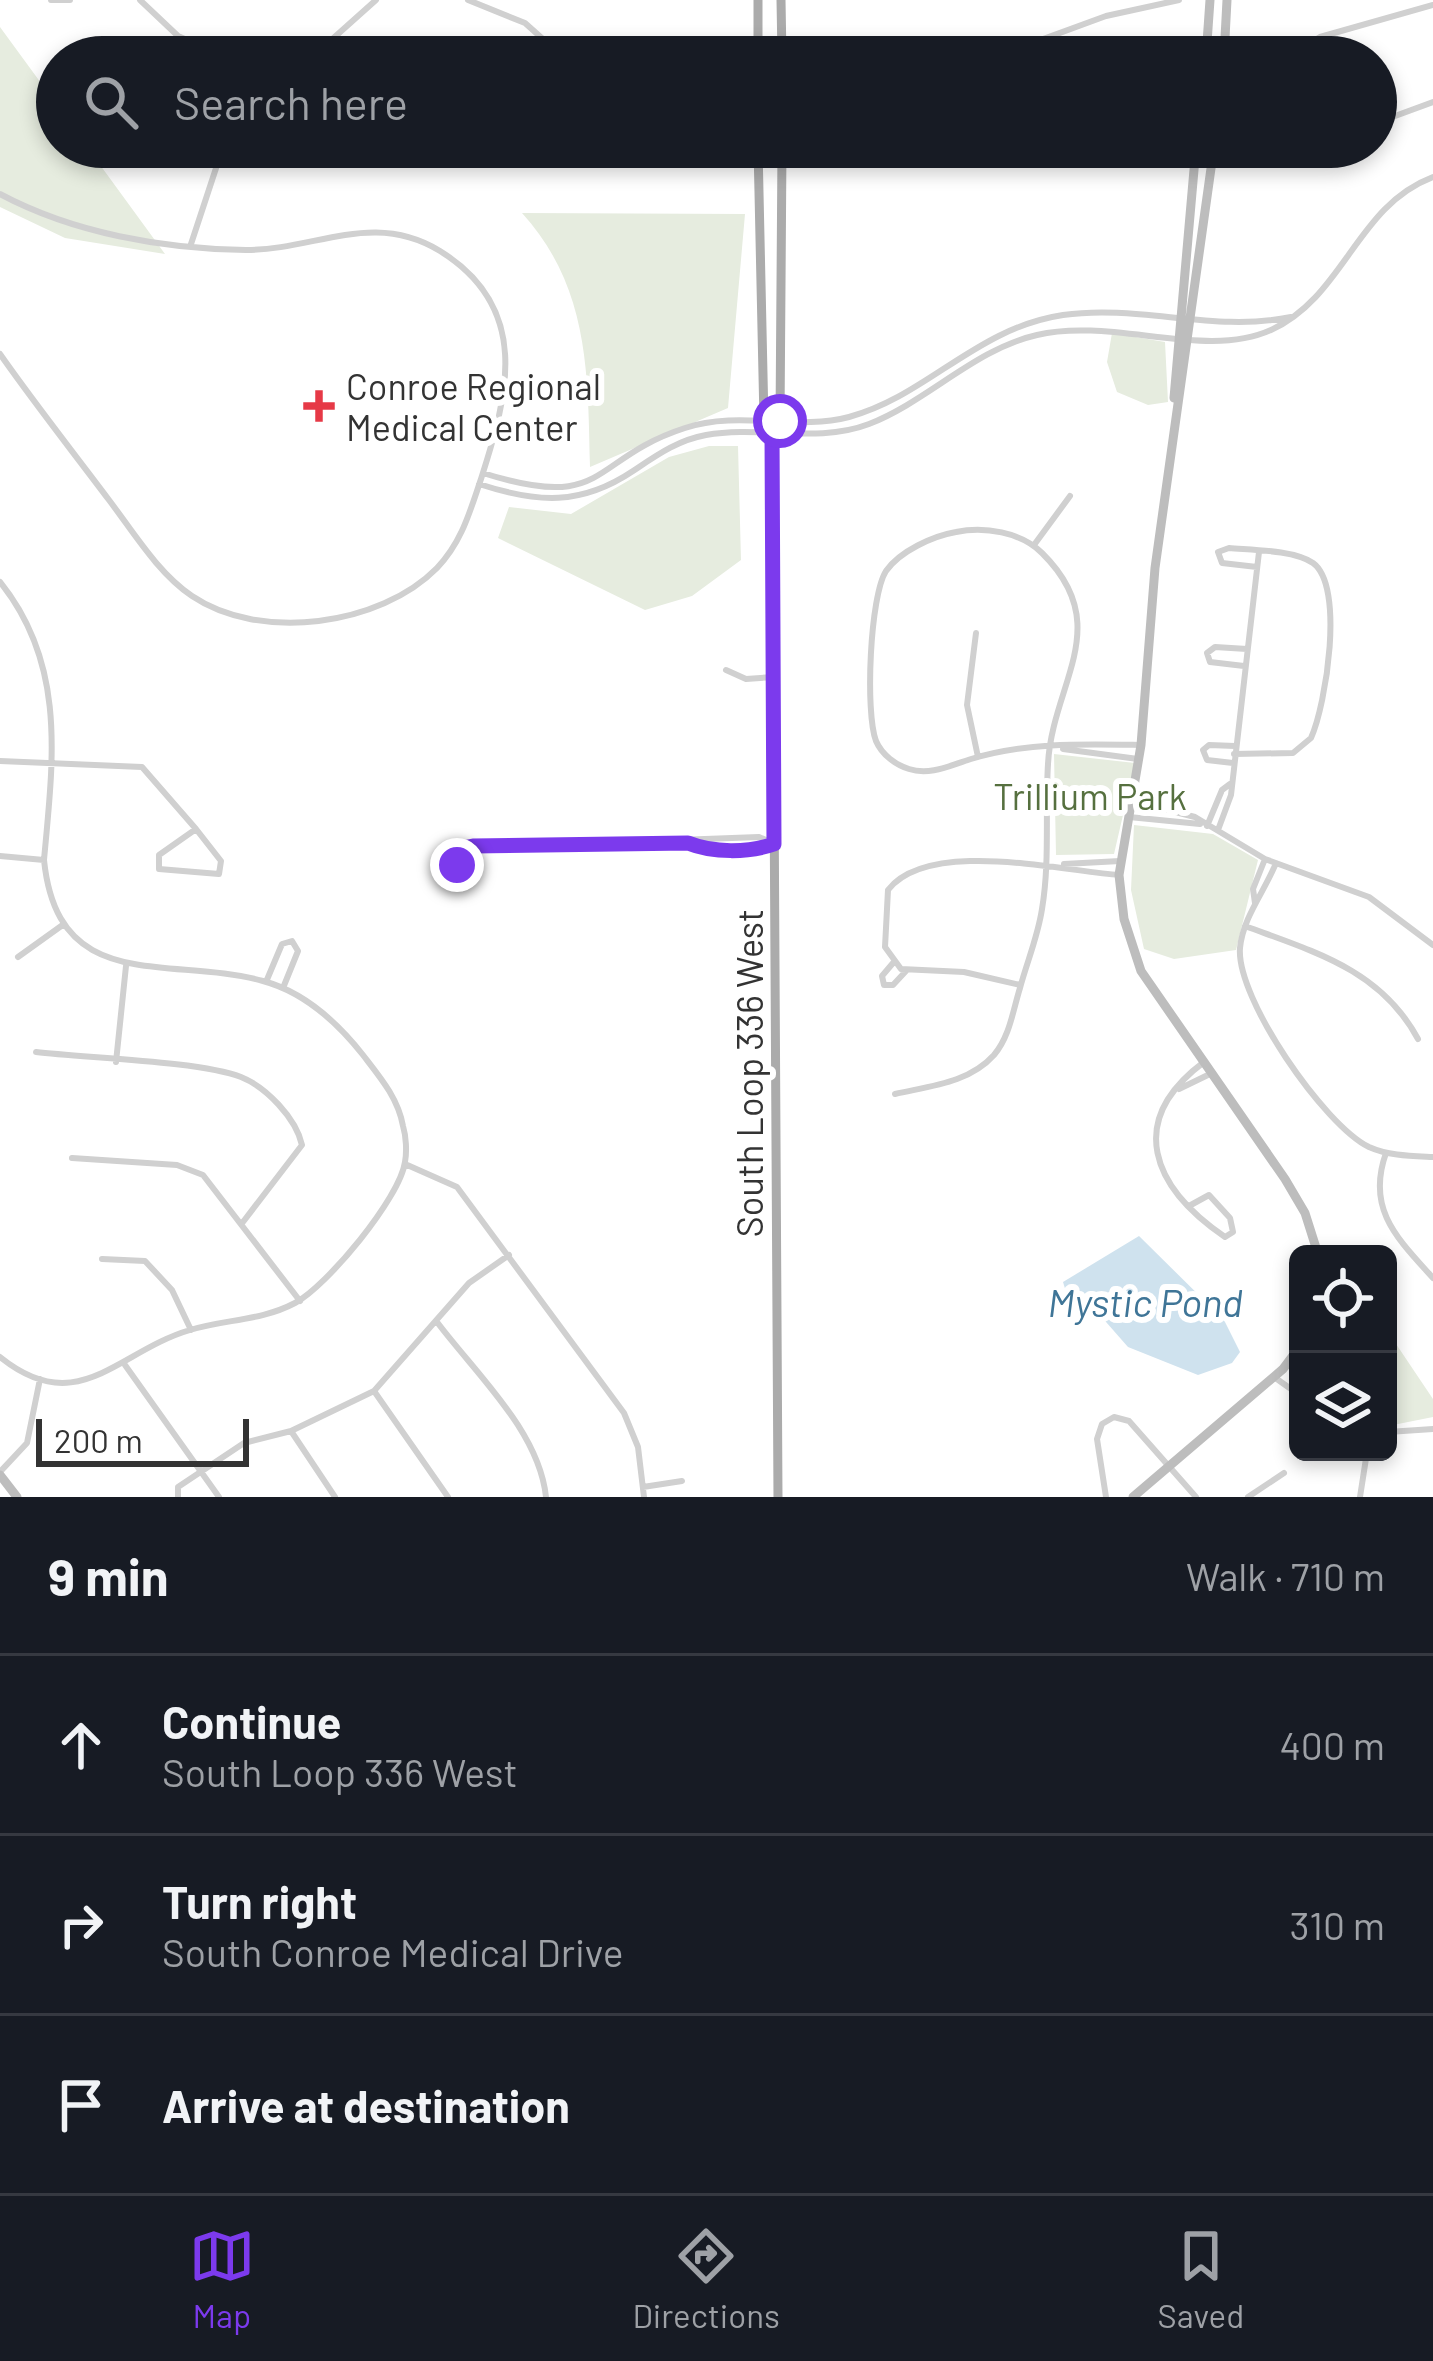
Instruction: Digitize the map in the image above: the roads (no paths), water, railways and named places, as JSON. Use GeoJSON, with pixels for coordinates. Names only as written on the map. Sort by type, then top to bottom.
{"type":"FeatureCollection","features":[{"type":"Feature","properties":{"kind":"main road"},"geometry":{"type":"LineString","coordinates":[[758,0],[758,36]]}},
{"type":"Feature","properties":{"kind":"main road"},"geometry":{"type":"LineString","coordinates":[[781,0],[782,36]]}},
{"type":"Feature","properties":{"kind":"main road"},"geometry":{"type":"LineString","coordinates":[[758,168],[764,420],[772,433],[780,421],[782,168]]}},
{"type":"Feature","properties":{"kind":"main road","name":"South Loop 336 West"},"geometry":{"type":"LineString","coordinates":[[772,433],[778,1497]]}},
{"type":"Feature","properties":{"kind":"street"},"geometry":{"type":"LineString","coordinates":[[51,0],[70,0]]}},
{"type":"Feature","properties":{"kind":"street"},"geometry":{"type":"LineString","coordinates":[[140,0],[178,36]]}},
{"type":"Feature","properties":{"kind":"street"},"geometry":{"type":"LineString","coordinates":[[336,36],[376,0]]}},
{"type":"Feature","properties":{"kind":"street"},"geometry":{"type":"LineString","coordinates":[[468,0],[525,23],[540,36]]}},
{"type":"Feature","properties":{"kind":"street"},"geometry":{"type":"LineString","coordinates":[[1051,36],[1106,16],[1179,0]]}},
{"type":"Feature","properties":{"kind":"street"},"geometry":{"type":"LineString","coordinates":[[1207,36],[1210,0]]}},
{"type":"Feature","properties":{"kind":"street"},"geometry":{"type":"LineString","coordinates":[[1224,36],[1227,0]]}},
{"type":"Feature","properties":{"kind":"street"},"geometry":{"type":"LineString","coordinates":[[1334,36],[1433,5]]}},
{"type":"Feature","properties":{"kind":"street"},"geometry":{"type":"LineString","coordinates":[[1397,115],[1433,102]]}},
{"type":"Feature","properties":{"kind":"street"},"geometry":{"type":"LineString","coordinates":[[191,244],[216,168]]}},
{"type":"Feature","properties":{"kind":"street"},"geometry":{"type":"LineString","coordinates":[[1194,168],[1176,336],[1174,411],[1149,613],[1141,745],[1119,875],[1124,919],[1141,971],[1305,1213],[1315,1245]]}},
{"type":"Feature","properties":{"kind":"street"},"geometry":{"type":"LineString","coordinates":[[1174,411],[1191,338],[1211,168]]}},
{"type":"Feature","properties":{"kind":"street"},"geometry":{"type":"LineString","coordinates":[[479,484],[530,499],[573,499],[615,483],[668,449],[710,434],[868,424],[923,398],[979,360],[1040,334],[1108,328],[1191,338],[1248,337],[1292,316],[1333,280],[1383,207],[1433,177]]}},
{"type":"Feature","properties":{"kind":"street"},"geometry":{"type":"LineString","coordinates":[[0,194],[79,228],[191,244],[265,249],[344,231],[381,231],[424,243],[452,259],[483,291],[506,347],[507,390],[458,542],[437,568],[408,590],[314,622],[277,625],[240,619],[192,596],[164,570],[0,354]]}},
{"type":"Feature","properties":{"kind":"street"},"geometry":{"type":"LineString","coordinates":[[1190,203],[1207,205]]}},
{"type":"Feature","properties":{"kind":"street"},"geometry":{"type":"LineString","coordinates":[[482,473],[531,487],[572,487],[607,474],[662,438],[702,423],[855,416],[974,345],[1039,320],[1101,312],[1248,325],[1292,316]]}},
{"type":"Feature","properties":{"kind":"street"},"geometry":{"type":"LineString","coordinates":[[662,438],[668,449]]}},
{"type":"Feature","properties":{"kind":"street"},"geometry":{"type":"LineString","coordinates":[[1034,545],[1070,496]]}},
{"type":"Feature","properties":{"kind":"street"},"geometry":{"type":"LineString","coordinates":[[895,1094],[958,1079],[983,1065],[1004,1039],[1043,908],[1049,748],[1078,652],[1079,622],[1067,586],[1034,545],[981,530],[937,537],[893,563],[876,596],[872,710],[881,749],[898,764],[924,772],[1005,749],[1049,748],[1060,748],[1141,745]]}},
{"type":"Feature","properties":{"kind":"street"},"geometry":{"type":"LineString","coordinates":[[1234,755],[1293,753],[1311,738],[1332,610],[1331,591],[1318,567],[1306,559],[1229,548],[1217,556],[1222,563],[1257,567]]}},
{"type":"Feature","properties":{"kind":"street"},"geometry":{"type":"LineString","coordinates":[[1218,830],[1230,784],[1259,552]]}},
{"type":"Feature","properties":{"kind":"street"},"geometry":{"type":"LineString","coordinates":[[0,1357],[40,1379],[85,1382],[191,1330],[264,1317],[300,1301],[385,1204],[405,1163],[404,1129],[387,1087],[326,1015],[266,982],[126,966],[95,953],[64,924],[46,885],[44,860],[53,763],[48,676],[31,631],[1,586]]}},
{"type":"Feature","properties":{"kind":"street"},"geometry":{"type":"LineString","coordinates":[[976,633],[967,705],[978,757]]}},
{"type":"Feature","properties":{"kind":"street"},"geometry":{"type":"LineString","coordinates":[[1244,666],[1210,662],[1207,653],[1216,647],[1247,650]]}},
{"type":"Feature","properties":{"kind":"street"},"geometry":{"type":"LineString","coordinates":[[726,670],[746,679],[773,677]]}},
{"type":"Feature","properties":{"kind":"street"},"geometry":{"type":"LineString","coordinates":[[1060,748],[1073,754],[1139,759]]}},
{"type":"Feature","properties":{"kind":"street"},"geometry":{"type":"LineString","coordinates":[[0,761],[142,767],[196,829],[221,861],[219,874],[158,869],[159,855],[196,829]]}},
{"type":"Feature","properties":{"kind":"street"},"geometry":{"type":"LineString","coordinates":[[1203,825],[1230,784]]}},
{"type":"Feature","properties":{"kind":"street"},"geometry":{"type":"LineString","coordinates":[[1132,801],[1195,817],[1203,825]]}},
{"type":"Feature","properties":{"kind":"street"},"geometry":{"type":"LineString","coordinates":[[1129,817],[1218,830],[1265,859],[1369,897],[1433,944]]}},
{"type":"Feature","properties":{"kind":"street"},"geometry":{"type":"LineString","coordinates":[[463,848],[759,837],[774,844]]}},
{"type":"Feature","properties":{"kind":"street"},"geometry":{"type":"LineString","coordinates":[[0,856],[44,860]]}},
{"type":"Feature","properties":{"kind":"street"},"geometry":{"type":"LineString","coordinates":[[1255,903],[1253,890],[1265,859]]}},
{"type":"Feature","properties":{"kind":"street"},"geometry":{"type":"LineString","coordinates":[[1021,985],[964,972],[906,971],[893,962],[885,947],[884,900],[903,874],[951,866],[1120,861]]}},
{"type":"Feature","properties":{"kind":"street"},"geometry":{"type":"LineString","coordinates":[[1276,863],[1246,926],[1240,963],[1255,1008],[1340,1126],[1386,1153],[1433,1157]]}},
{"type":"Feature","properties":{"kind":"street"},"geometry":{"type":"LineString","coordinates":[[1061,864],[1082,873],[1119,875]]}},
{"type":"Feature","properties":{"kind":"street"},"geometry":{"type":"LineString","coordinates":[[18,957],[64,924]]}},
{"type":"Feature","properties":{"kind":"street"},"geometry":{"type":"LineString","coordinates":[[1246,926],[1354,969],[1396,1003],[1418,1040]]}},
{"type":"Feature","properties":{"kind":"street"},"geometry":{"type":"LineString","coordinates":[[266,982],[283,944],[292,941],[298,951],[283,988]]}},
{"type":"Feature","properties":{"kind":"street"},"geometry":{"type":"LineString","coordinates":[[893,962],[882,976],[884,985],[893,986],[906,971]]}},
{"type":"Feature","properties":{"kind":"street"},"geometry":{"type":"LineString","coordinates":[[116,1062],[126,966]]}},
{"type":"Feature","properties":{"kind":"street"},"geometry":{"type":"LineString","coordinates":[[36,1052],[226,1073],[273,1100],[302,1145],[243,1222]]}},
{"type":"Feature","properties":{"kind":"street"},"geometry":{"type":"LineString","coordinates":[[1189,1206],[1209,1195],[1230,1218],[1233,1232],[1226,1237],[1189,1206],[1169,1186],[1155,1133],[1158,1114],[1204,1062]]}},
{"type":"Feature","properties":{"kind":"street"},"geometry":{"type":"LineString","coordinates":[[1179,1089],[1212,1073]]}},
{"type":"Feature","properties":{"kind":"street"},"geometry":{"type":"LineString","coordinates":[[1386,1153],[1377,1193],[1381,1213],[1433,1278]]}},
{"type":"Feature","properties":{"kind":"street"},"geometry":{"type":"LineString","coordinates":[[72,1158],[193,1170],[213,1184],[300,1301]]}},
{"type":"Feature","properties":{"kind":"street"},"geometry":{"type":"LineString","coordinates":[[405,1163],[457,1187],[624,1413],[638,1447],[644,1497]]}},
{"type":"Feature","properties":{"kind":"street"},"geometry":{"type":"LineString","coordinates":[[178,1497],[178,1487],[244,1443],[291,1431],[374,1390],[469,1282],[509,1256]]}},
{"type":"Feature","properties":{"kind":"street"},"geometry":{"type":"LineString","coordinates":[[102,1259],[145,1261],[172,1290],[191,1330]]}},
{"type":"Feature","properties":{"kind":"street"},"geometry":{"type":"LineString","coordinates":[[436,1322],[528,1442],[544,1474],[546,1497]]}},
{"type":"Feature","properties":{"kind":"street"},"geometry":{"type":"LineString","coordinates":[[1133,1497],[1274,1377],[1295,1353]]}},
{"type":"Feature","properties":{"kind":"street"},"geometry":{"type":"LineString","coordinates":[[125,1365],[219,1497]]}},
{"type":"Feature","properties":{"kind":"street"},"geometry":{"type":"LineString","coordinates":[[1274,1377],[1289,1388]]}},
{"type":"Feature","properties":{"kind":"street"},"geometry":{"type":"LineString","coordinates":[[17,1497],[0,1474],[28,1443],[40,1379]]}},
{"type":"Feature","properties":{"kind":"street"},"geometry":{"type":"LineString","coordinates":[[374,1390],[448,1497]]}},
{"type":"Feature","properties":{"kind":"street"},"geometry":{"type":"LineString","coordinates":[[1106,1497],[1097,1439],[1102,1424],[1114,1417],[1129,1421],[1172,1464],[1196,1497]]}},
{"type":"Feature","properties":{"kind":"street"},"geometry":{"type":"LineString","coordinates":[[1397,1431],[1433,1429]]}},
{"type":"Feature","properties":{"kind":"street"},"geometry":{"type":"LineString","coordinates":[[291,1431],[335,1497]]}},
{"type":"Feature","properties":{"kind":"street"},"geometry":{"type":"LineString","coordinates":[[1360,1497],[1366,1461]]}},
{"type":"Feature","properties":{"kind":"street"},"geometry":{"type":"LineString","coordinates":[[1248,1497],[1284,1473]]}},
{"type":"Feature","properties":{"kind":"street"},"geometry":{"type":"LineString","coordinates":[[643,1487],[682,1481]]}},
{"type":"Feature","properties":{"kind":"water","name":"Mystic Pond"},"geometry":{"type":"Polygon","coordinates":[[[1139,1236],[1224,1320],[1240,1352],[1232,1363],[1198,1375],[1128,1347],[1092,1306],[1067,1295],[1063,1282],[1139,1236]]]}},
{"type":"Feature","properties":{"kind":"place","name":"Conroe Regional Medical Center"},"geometry":{"type":"Point","coordinates":[319,406]}},
{"type":"Feature","properties":{"kind":"park label","name":"Trillium Park"},"geometry":{"type":"Point","coordinates":[1090,795]}}]}
